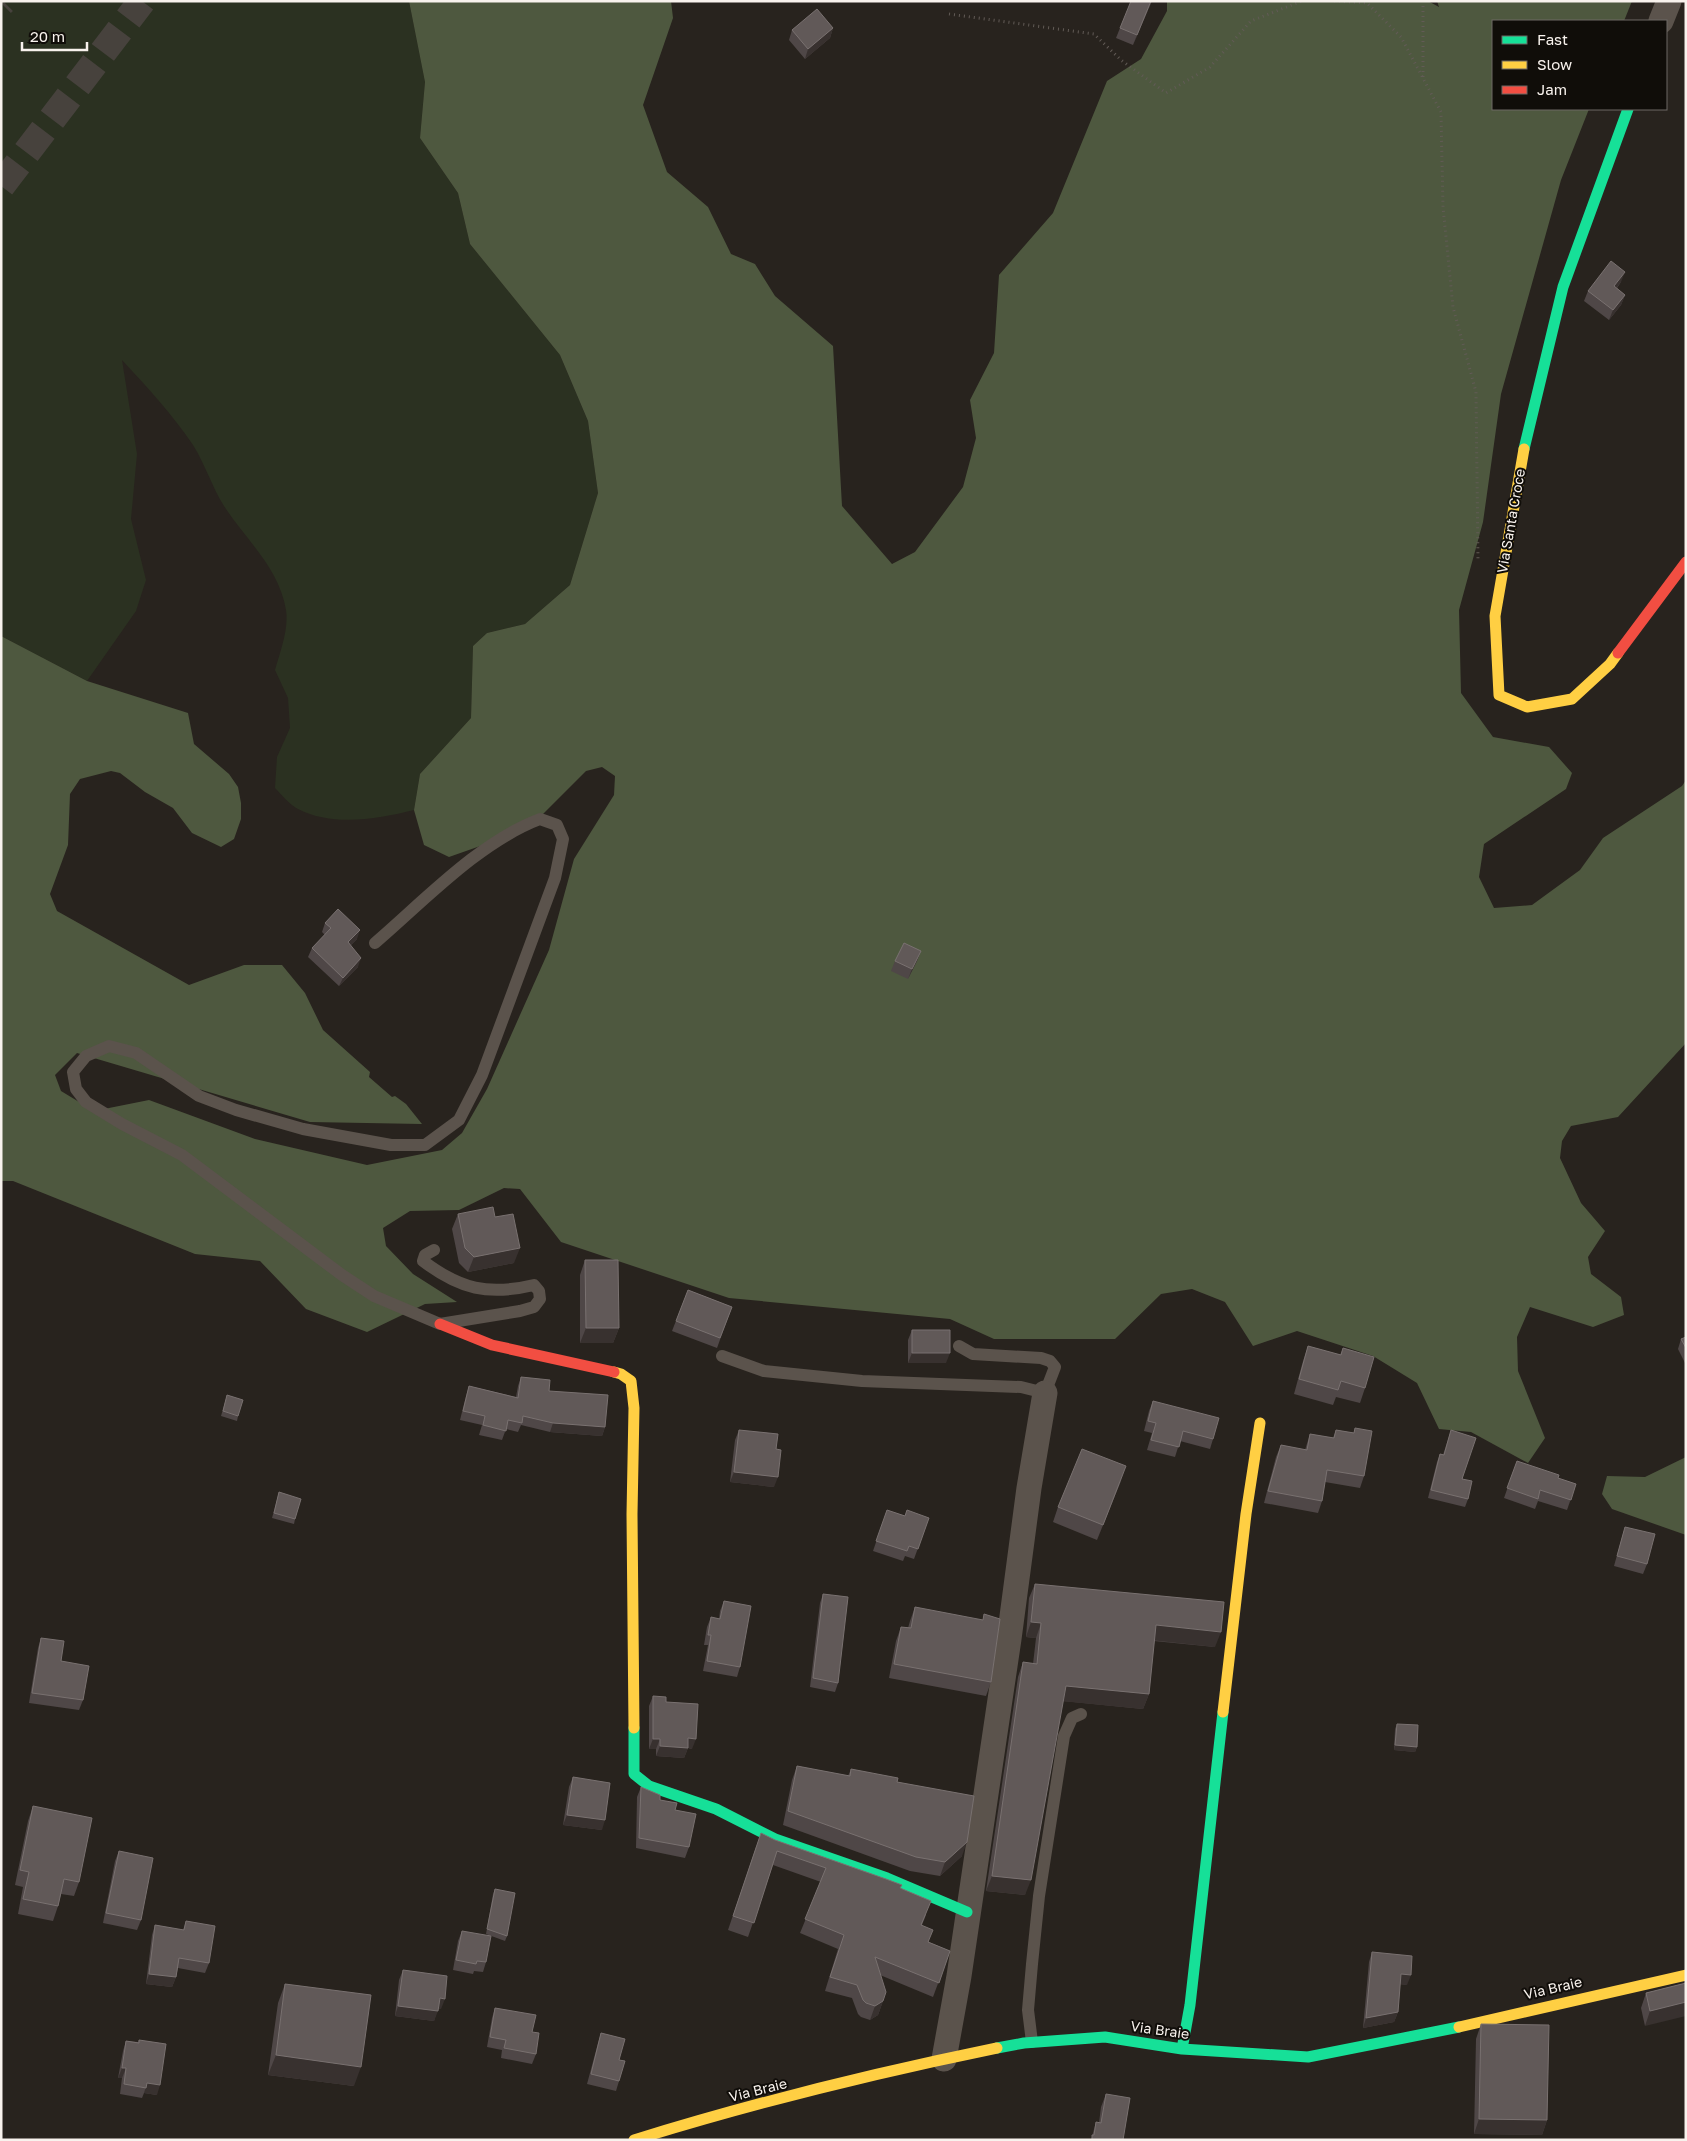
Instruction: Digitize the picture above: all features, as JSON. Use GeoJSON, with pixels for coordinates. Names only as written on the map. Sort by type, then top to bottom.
{"type":"FeatureCollection","features":[{"type":"Feature","properties":{"kind":"street"},"geometry":{"type":"LineString","coordinates":[[1661,20],[1669,1]]}},
{"type":"Feature","properties":{"kind":"street","name":"Via Santa Croce"},"geometry":{"type":"LineString","coordinates":[[1628,110],[1563,287],[1525,441],[1495,616],[1499,695],[1527,707],[1572,698],[1610,664],[1686,562]]}},
{"type":"Feature","properties":{"kind":"street"},"geometry":{"type":"LineString","coordinates":[[440,1324],[492,1345],[621,1374],[631,1381],[634,1408],[632,1514],[634,1774],[649,1786],[716,1809],[775,1839],[886,1878],[967,1912]]}},
{"type":"Feature","properties":{"kind":"street"},"geometry":{"type":"LineString","coordinates":[[944,2059],[959,1976],[967,1912],[1010,1639],[1029,1488],[1045,1393]]}},
{"type":"Feature","properties":{"kind":"street"},"geometry":{"type":"LineString","coordinates":[[1182,2049],[1190,2005],[1246,1514],[1260,1424]]}},
{"type":"Feature","properties":{"kind":"street","name":"Via Braie"},"geometry":{"type":"LineString","coordinates":[[634,2140],[712,2116],[944,2059],[1032,2042],[1105,2037],[1182,2049],[1308,2057],[1400,2040],[1686,1975]]}},
{"type":"Feature","properties":{"kind":"lane"},"geometry":{"type":"LineString","coordinates":[[374,943],[447,878],[519,827],[540,819],[556,825],[563,840],[555,878],[482,1075],[459,1120],[425,1145],[391,1145],[303,1129],[236,1110],[199,1096],[136,1053],[109,1046],[86,1056],[73,1072],[76,1089],[86,1102],[122,1124],[182,1154],[342,1276],[374,1296],[440,1324],[520,1311],[534,1307],[540,1299],[539,1291],[534,1285],[500,1291],[459,1285],[423,1261],[425,1254],[434,1250]]}},
{"type":"Feature","properties":{"kind":"lane"},"geometry":{"type":"LineString","coordinates":[[722,1356],[764,1371],[862,1381],[1021,1387],[1045,1393],[1055,1367],[1050,1361],[1026,1356],[973,1354],[959,1346]]}},
{"type":"Feature","properties":{"kind":"lane"},"geometry":{"type":"LineString","coordinates":[[1032,2042],[1028,2010],[1039,1896],[1064,1736],[1072,1718],[1081,1714]]}},
{"type":"Feature","properties":{"kind":"path"},"geometry":{"type":"LineString","coordinates":[[949,14],[1094,34],[1121,60],[1166,93],[1210,67],[1251,21],[1302,1]]}},
{"type":"Feature","properties":{"kind":"path"},"geometry":{"type":"LineString","coordinates":[[1334,1],[1366,3],[1401,37],[1441,112],[1443,207],[1453,307],[1476,392],[1479,499],[1478,566]]}},
{"type":"Feature","properties":{"kind":"path"},"geometry":{"type":"LineString","coordinates":[[1423,1],[1423,78]]}},
{"type":"Feature","properties":{"kind":"green space"},"geometry":{"type":"Polygon","coordinates":[[[1,1],[409,1],[425,82],[420,138],[458,193],[470,244],[560,355],[588,421],[598,493],[570,585],[525,624],[487,633],[473,646],[471,718],[420,774],[414,810],[356,820],[326,818],[298,809],[275,788],[277,757],[290,728],[288,698],[275,670],[284,640],[287,617],[282,595],[261,555],[224,506],[193,445],[168,412],[122,360],[137,454],[131,519],[146,580],[136,611],[87,681],[1,636],[1,1]]]}},
{"type":"Feature","properties":{"kind":"green space"},"geometry":{"type":"Polygon","coordinates":[[[409,1],[671,1],[673,18],[643,105],[667,172],[708,207],[731,254],[755,264],[775,296],[833,346],[842,506],[892,564],[915,552],[963,487],[976,438],[970,400],[994,353],[999,275],[1053,213],[1107,81],[1141,59],[1167,11],[1167,1],[1428,1],[1439,7],[1437,1],[1632,1],[1624,20],[1492,20],[1492,110],[1589,110],[1561,180],[1501,394],[1483,522],[1459,610],[1461,693],[1493,737],[1549,747],[1572,773],[1566,789],[1484,844],[1479,877],[1494,908],[1532,905],[1580,870],[1603,838],[1682,786],[1686,780],[1686,1043],[1618,1117],[1571,1126],[1562,1141],[1560,1158],[1581,1203],[1605,1231],[1588,1257],[1591,1274],[1621,1297],[1624,1315],[1593,1327],[1530,1307],[1517,1337],[1518,1371],[1545,1438],[1528,1463],[1471,1432],[1439,1429],[1417,1383],[1373,1356],[1297,1331],[1253,1346],[1225,1302],[1192,1289],[1161,1294],[1115,1339],[994,1339],[950,1319],[729,1298],[561,1242],[520,1189],[504,1188],[459,1210],[410,1211],[383,1228],[386,1246],[413,1274],[457,1302],[425,1304],[367,1332],[306,1309],[260,1261],[195,1254],[13,1181],[1,1181],[1,636],[87,681],[188,713],[194,744],[229,774],[238,787],[241,819],[234,839],[221,847],[192,833],[173,808],[145,792],[120,773],[111,771],[80,779],[70,794],[68,845],[50,894],[57,911],[189,985],[244,965],[282,965],[305,993],[323,1030],[370,1072],[369,1077],[392,1097],[395,1096],[406,1104],[422,1124],[310,1122],[77,1053],[55,1075],[61,1091],[94,1111],[149,1100],[255,1139],[367,1165],[442,1150],[462,1133],[487,1089],[549,950],[574,859],[614,795],[615,776],[602,767],[586,771],[528,829],[449,857],[424,845],[414,810],[420,774],[471,718],[473,646],[487,633],[525,624],[570,585],[598,493],[588,421],[560,355],[470,244],[458,193],[420,138],[425,82],[409,1]]]}},
{"type":"Feature","properties":{"kind":"green space"},"geometry":{"type":"Polygon","coordinates":[[[1686,1457],[1686,1535],[1612,1509],[1602,1494],[1607,1476],[1645,1477],[1686,1457]]]}},
{"type":"Feature","properties":{"kind":"building"},"geometry":{"type":"Polygon","coordinates":[[[1131,1],[1151,1],[1137,35],[1120,28],[1131,1]]]}},
{"type":"Feature","properties":{"kind":"building"},"geometry":{"type":"Polygon","coordinates":[[[817,9],[833,28],[808,49],[792,30],[817,9]]]}},
{"type":"Feature","properties":{"kind":"building"},"geometry":{"type":"Polygon","coordinates":[[[1611,261],[1625,272],[1614,286],[1625,295],[1613,310],[1588,291],[1611,261]]]}},
{"type":"Feature","properties":{"kind":"building"},"geometry":{"type":"Polygon","coordinates":[[[338,909],[360,930],[348,942],[361,958],[343,978],[312,948],[331,928],[325,923],[338,909]]]}},
{"type":"Feature","properties":{"kind":"building"},"geometry":{"type":"Polygon","coordinates":[[[904,943],[921,951],[912,969],[895,961],[904,943]]]}},
{"type":"Feature","properties":{"kind":"building"},"geometry":{"type":"Polygon","coordinates":[[[493,1207],[495,1217],[513,1214],[520,1248],[474,1257],[465,1248],[458,1214],[493,1207]]]}},
{"type":"Feature","properties":{"kind":"building"},"geometry":{"type":"Polygon","coordinates":[[[585,1260],[618,1260],[619,1328],[586,1328],[585,1260]]]}},
{"type":"Feature","properties":{"kind":"building"},"geometry":{"type":"Polygon","coordinates":[[[688,1290],[732,1307],[720,1338],[676,1321],[688,1290]]]}},
{"type":"Feature","properties":{"kind":"building"},"geometry":{"type":"Polygon","coordinates":[[[912,1330],[950,1330],[950,1353],[912,1353],[912,1330]]]}},
{"type":"Feature","properties":{"kind":"building"},"geometry":{"type":"Polygon","coordinates":[[[1686,1337],[1686,1348],[1681,1339],[1686,1337]]]}},
{"type":"Feature","properties":{"kind":"building"},"geometry":{"type":"Polygon","coordinates":[[[1308,1346],[1341,1355],[1343,1348],[1374,1357],[1365,1388],[1341,1381],[1338,1390],[1299,1379],[1308,1346]]]}},
{"type":"Feature","properties":{"kind":"building"},"geometry":{"type":"Polygon","coordinates":[[[521,1377],[550,1380],[549,1391],[608,1395],[605,1427],[553,1423],[523,1416],[522,1423],[508,1420],[506,1431],[483,1425],[485,1416],[463,1411],[469,1386],[518,1398],[521,1377]]]}},
{"type":"Feature","properties":{"kind":"building"},"geometry":{"type":"Polygon","coordinates":[[[227,1395],[243,1400],[238,1416],[223,1411],[227,1395]]]}},
{"type":"Feature","properties":{"kind":"building"},"geometry":{"type":"Polygon","coordinates":[[[1153,1401],[1219,1418],[1213,1439],[1183,1431],[1179,1447],[1151,1440],[1156,1423],[1148,1421],[1153,1401]]]}},
{"type":"Feature","properties":{"kind":"building"},"geometry":{"type":"Polygon","coordinates":[[[1355,1428],[1372,1431],[1364,1476],[1327,1470],[1322,1501],[1268,1491],[1281,1445],[1307,1450],[1310,1434],[1334,1438],[1336,1430],[1354,1433],[1355,1428]]]}},
{"type":"Feature","properties":{"kind":"building"},"geometry":{"type":"Polygon","coordinates":[[[739,1430],[778,1434],[776,1449],[781,1450],[778,1477],[734,1472],[739,1430]]]}},
{"type":"Feature","properties":{"kind":"building"},"geometry":{"type":"Polygon","coordinates":[[[1451,1430],[1476,1438],[1462,1479],[1472,1481],[1468,1499],[1431,1490],[1440,1454],[1444,1455],[1451,1430]]]}},
{"type":"Feature","properties":{"kind":"building"},"geometry":{"type":"Polygon","coordinates":[[[1082,1449],[1126,1466],[1103,1525],[1058,1507],[1082,1449]]]}},
{"type":"Feature","properties":{"kind":"building"},"geometry":{"type":"Polygon","coordinates":[[[1517,1461],[1559,1475],[1558,1478],[1576,1484],[1571,1500],[1540,1490],[1538,1499],[1507,1488],[1517,1461]]]}},
{"type":"Feature","properties":{"kind":"building"},"geometry":{"type":"Polygon","coordinates":[[[279,1492],[301,1499],[295,1519],[274,1513],[279,1492]]]}},
{"type":"Feature","properties":{"kind":"building"},"geometry":{"type":"Polygon","coordinates":[[[887,1510],[905,1516],[907,1510],[929,1518],[918,1549],[909,1546],[907,1551],[876,1541],[887,1510]]]}},
{"type":"Feature","properties":{"kind":"building"},"geometry":{"type":"Polygon","coordinates":[[[1625,1527],[1655,1534],[1647,1564],[1617,1556],[1625,1527]]]}},
{"type":"Feature","properties":{"kind":"building"},"geometry":{"type":"Polygon","coordinates":[[[1035,1584],[1224,1602],[1221,1632],[1156,1625],[1149,1694],[1066,1686],[1031,1880],[992,1876],[1023,1662],[1037,1664],[1041,1623],[1031,1622],[1035,1584]]]}},
{"type":"Feature","properties":{"kind":"building"},"geometry":{"type":"Polygon","coordinates":[[[823,1594],[848,1597],[838,1683],[813,1678],[823,1594]]]}},
{"type":"Feature","properties":{"kind":"building"},"geometry":{"type":"Polygon","coordinates":[[[724,1601],[751,1606],[740,1667],[707,1661],[711,1635],[708,1635],[711,1617],[720,1619],[724,1601]]]}},
{"type":"Feature","properties":{"kind":"building"},"geometry":{"type":"Polygon","coordinates":[[[915,1607],[983,1620],[984,1614],[1000,1619],[991,1682],[894,1664],[901,1627],[911,1628],[915,1607]]]}},
{"type":"Feature","properties":{"kind":"building"},"geometry":{"type":"Polygon","coordinates":[[[41,1638],[64,1641],[61,1661],[89,1666],[83,1700],[32,1693],[41,1638]]]}},
{"type":"Feature","properties":{"kind":"building"},"geometry":{"type":"Polygon","coordinates":[[[653,1696],[666,1697],[666,1702],[698,1704],[696,1739],[688,1738],[688,1748],[660,1746],[660,1739],[653,1739],[653,1696]]]}},
{"type":"Feature","properties":{"kind":"building"},"geometry":{"type":"Polygon","coordinates":[[[1397,1724],[1418,1725],[1417,1747],[1395,1745],[1397,1724]]]}},
{"type":"Feature","properties":{"kind":"building"},"geometry":{"type":"Polygon","coordinates":[[[797,1766],[850,1776],[851,1769],[898,1778],[897,1782],[974,1796],[967,1842],[945,1862],[916,1857],[788,1811],[797,1766]]]}},
{"type":"Feature","properties":{"kind":"building"},"geometry":{"type":"Polygon","coordinates":[[[573,1777],[610,1783],[605,1820],[567,1815],[573,1777]]]}},
{"type":"Feature","properties":{"kind":"building"},"geometry":{"type":"Polygon","coordinates":[[[641,1787],[660,1795],[660,1800],[677,1803],[675,1810],[696,1814],[689,1847],[639,1838],[641,1787]]]}},
{"type":"Feature","properties":{"kind":"building"},"geometry":{"type":"Polygon","coordinates":[[[33,1806],[92,1818],[79,1882],[64,1879],[58,1906],[23,1899],[29,1872],[20,1870],[33,1806]]]}},
{"type":"Feature","properties":{"kind":"building"},"geometry":{"type":"Polygon","coordinates":[[[761,1833],[775,1840],[902,1885],[900,1888],[931,1901],[921,1925],[933,1930],[928,1942],[950,1951],[939,1983],[875,1957],[886,1992],[883,2001],[875,2006],[863,2000],[857,1985],[830,1977],[844,1935],[805,1919],[826,1868],[777,1851],[754,1923],[733,1916],[761,1833]]]}},
{"type":"Feature","properties":{"kind":"building"},"geometry":{"type":"Polygon","coordinates":[[[119,1851],[153,1858],[141,1920],[106,1913],[119,1851]]]}},
{"type":"Feature","properties":{"kind":"building"},"geometry":{"type":"Polygon","coordinates":[[[495,1889],[515,1893],[507,1936],[487,1929],[495,1889]]]}},
{"type":"Feature","properties":{"kind":"building"},"geometry":{"type":"Polygon","coordinates":[[[186,1921],[215,1926],[209,1963],[179,1958],[176,1977],[149,1974],[155,1925],[184,1930],[186,1921]]]}},
{"type":"Feature","properties":{"kind":"building"},"geometry":{"type":"Polygon","coordinates":[[[462,1931],[491,1936],[486,1962],[477,1961],[476,1964],[456,1960],[462,1931]]]}},
{"type":"Feature","properties":{"kind":"building"},"geometry":{"type":"Polygon","coordinates":[[[1372,1952],[1412,1956],[1411,1975],[1401,1974],[1398,2012],[1366,2018],[1372,1952]]]}},
{"type":"Feature","properties":{"kind":"building"},"geometry":{"type":"Polygon","coordinates":[[[403,1970],[447,1976],[445,1999],[440,1998],[438,2011],[398,2006],[403,1970]]]}},
{"type":"Feature","properties":{"kind":"building"},"geometry":{"type":"Polygon","coordinates":[[[1686,1983],[1686,2002],[1650,2011],[1646,1993],[1686,1983]]]}},
{"type":"Feature","properties":{"kind":"building"},"geometry":{"type":"Polygon","coordinates":[[[285,1984],[371,1995],[361,2067],[276,2055],[285,1984]]]}},
{"type":"Feature","properties":{"kind":"building"},"geometry":{"type":"Polygon","coordinates":[[[495,2008],[536,2015],[532,2032],[539,2033],[536,2054],[504,2048],[506,2040],[490,2037],[495,2008]]]}},
{"type":"Feature","properties":{"kind":"building"},"geometry":{"type":"Polygon","coordinates":[[[1481,2024],[1549,2025],[1547,2120],[1479,2119],[1481,2024]]]}},
{"type":"Feature","properties":{"kind":"building"},"geometry":{"type":"Polygon","coordinates":[[[601,2033],[625,2039],[619,2060],[625,2061],[619,2081],[591,2074],[601,2033]]]}},
{"type":"Feature","properties":{"kind":"building"},"geometry":{"type":"Polygon","coordinates":[[[139,2040],[166,2044],[160,2085],[147,2083],[146,2088],[124,2084],[126,2068],[122,2068],[126,2041],[139,2043],[139,2040]]]}},
{"type":"Feature","properties":{"kind":"building"},"geometry":{"type":"Polygon","coordinates":[[[1106,2094],[1130,2098],[1123,2140],[1092,2140],[1096,2122],[1101,2123],[1106,2094]]]}},
{"type":"Feature","properties":{"kind":"tunnel"},"geometry":{"type":"LineString","coordinates":[[1,186],[142,1]]}},
{"type":"Feature","properties":{"kind":"traffic: fast"},"geometry":{"type":"LineString","coordinates":[[1524,449],[1563,287],[1628,110]]}},
{"type":"Feature","properties":{"kind":"traffic: fast"},"geometry":{"type":"LineString","coordinates":[[1182,2049],[1190,2005],[1223,1712]]}},
{"type":"Feature","properties":{"kind":"traffic: fast"},"geometry":{"type":"LineString","coordinates":[[634,1728],[634,1774],[649,1786],[716,1809],[775,1839],[887,1878],[967,1912]]}},
{"type":"Feature","properties":{"kind":"traffic: fast"},"geometry":{"type":"LineString","coordinates":[[997,2048],[1024,2043],[1105,2037],[1182,2049],[1308,2057],[1459,2027]]}},
{"type":"Feature","properties":{"kind":"traffic: slow"},"geometry":{"type":"LineString","coordinates":[[1524,449],[1495,616],[1499,695],[1527,707],[1572,699],[1610,664],[1618,653]]}},
{"type":"Feature","properties":{"kind":"traffic: slow"},"geometry":{"type":"LineString","coordinates":[[614,1372],[621,1374],[631,1381],[634,1408],[632,1514],[634,1728]]}},
{"type":"Feature","properties":{"kind":"traffic: slow"},"geometry":{"type":"LineString","coordinates":[[1223,1712],[1246,1514],[1260,1423]]}},
{"type":"Feature","properties":{"kind":"traffic: slow"},"geometry":{"type":"LineString","coordinates":[[1459,2027],[1686,1975]]}},
{"type":"Feature","properties":{"kind":"traffic: slow"},"geometry":{"type":"LineString","coordinates":[[634,2140],[814,2090],[997,2048]]}},
{"type":"Feature","properties":{"kind":"traffic: jam"},"geometry":{"type":"LineString","coordinates":[[1618,653],[1686,562]]}},
{"type":"Feature","properties":{"kind":"traffic: jam"},"geometry":{"type":"LineString","coordinates":[[440,1324],[492,1345],[614,1372]]}}]}
